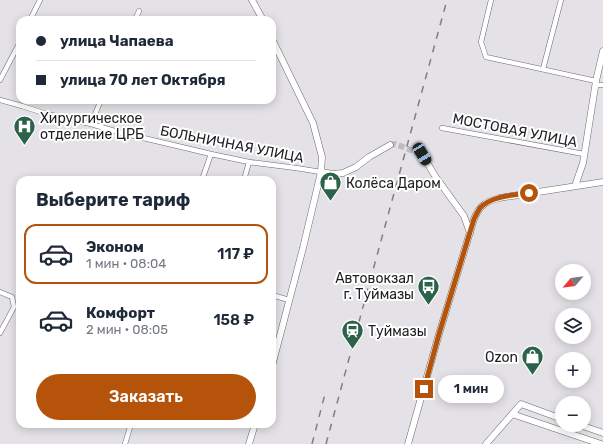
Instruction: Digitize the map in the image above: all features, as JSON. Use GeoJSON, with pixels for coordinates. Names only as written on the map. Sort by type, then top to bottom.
{"type":"FeatureCollection","features":[{"type":"Feature","properties":{"kind":"main road"},"geometry":{"type":"LineString","coordinates":[[254,1],[261,16]]}},
{"type":"Feature","properties":{"kind":"main road"},"geometry":{"type":"LineString","coordinates":[[276,47],[313,123],[322,157],[321,172],[303,248],[276,350]]}},
{"type":"Feature","properties":{"kind":"main road"},"geometry":{"type":"LineString","coordinates":[[575,186],[583,162],[596,83],[603,51]]}},
{"type":"Feature","properties":{"kind":"main road"},"geometry":{"type":"LineString","coordinates":[[321,172],[333,174],[343,173],[390,145]]}},
{"type":"Feature","properties":{"kind":"main road"},"geometry":{"type":"LineString","coordinates":[[422,154],[435,176],[464,216],[470,233]]}},
{"type":"Feature","properties":{"kind":"main road"},"geometry":{"type":"LineString","coordinates":[[408,444],[439,334],[474,219],[481,207],[489,201],[499,198],[603,182]]}},
{"type":"Feature","properties":{"kind":"main road"},"geometry":{"type":"LineString","coordinates":[[486,444],[521,404],[555,416]]}},
{"type":"Feature","properties":{"kind":"main road"},"geometry":{"type":"LineString","coordinates":[[512,414],[601,444]]}},
{"type":"Feature","properties":{"kind":"main road"},"geometry":{"type":"LineString","coordinates":[[249,444],[254,428]]}},
{"type":"Feature","properties":{"kind":"main road"},"geometry":{"type":"LineString","coordinates":[[591,429],[603,433]]}},
{"type":"Feature","properties":{"kind":"street"},"geometry":{"type":"LineString","coordinates":[[32,16],[40,0]]}},
{"type":"Feature","properties":{"kind":"street"},"geometry":{"type":"LineString","coordinates":[[491,0],[481,42],[486,57],[543,69],[603,85]]}},
{"type":"Feature","properties":{"kind":"street"},"geometry":{"type":"LineString","coordinates":[[543,69],[560,0]]}},
{"type":"Feature","properties":{"kind":"street"},"geometry":{"type":"LineString","coordinates":[[137,16],[139,11]]}},
{"type":"Feature","properties":{"kind":"street"},"geometry":{"type":"LineString","coordinates":[[0,80],[16,50]]}},
{"type":"Feature","properties":{"kind":"street","name":"БОЛЬНИЧНАЯ УЛИЦА"},"geometry":{"type":"LineString","coordinates":[[0,100],[47,114],[211,154],[249,162],[321,172]]}},
{"type":"Feature","properties":{"kind":"street"},"geometry":{"type":"LineString","coordinates":[[91,124],[99,104]]}},
{"type":"Feature","properties":{"kind":"street","name":"МОСТОВАЯ УЛИЦА"},"geometry":{"type":"LineString","coordinates":[[442,128],[584,154]]}},
{"type":"Feature","properties":{"kind":"street"},"geometry":{"type":"LineString","coordinates":[[203,176],[211,154]]}},
{"type":"Feature","properties":{"kind":"street"},"geometry":{"type":"LineString","coordinates":[[245,176],[249,162]]}},
{"type":"Feature","properties":{"kind":"street"},"geometry":{"type":"LineString","coordinates":[[0,292],[12,297],[14,307],[0,333]]}},
{"type":"Feature","properties":{"kind":"street"},"geometry":{"type":"LineString","coordinates":[[276,297],[289,300]]}},
{"type":"Feature","properties":{"kind":"street"},"geometry":{"type":"LineString","coordinates":[[125,444],[130,428]]}},
{"type":"Feature","properties":{"kind":"tunnel"},"geometry":{"type":"LineString","coordinates":[[390,145],[395,144],[422,154]]}},
{"type":"Feature","properties":{"kind":"railway"},"geometry":{"type":"LineString","coordinates":[[326,444],[447,0]]}},
{"type":"Feature","properties":{"kind":"railway"},"geometry":{"type":"LineString","coordinates":[[312,444],[326,390]]}},
{"type":"Feature","properties":{"kind":"place","name":"Хирургическое отделение ЦРБ"},"geometry":{"type":"Point","coordinates":[25,146]}},
{"type":"Feature","properties":{"kind":"place","name":"Колёса Даром"},"geometry":{"type":"Point","coordinates":[330,202]}},
{"type":"Feature","properties":{"kind":"place","name":"Автовокзал г. Туймазы"},"geometry":{"type":"Point","coordinates":[429,306]}},
{"type":"Feature","properties":{"kind":"place","name":"Туймазы"},"geometry":{"type":"Point","coordinates":[353,350]}},
{"type":"Feature","properties":{"kind":"place","name":"Ozon"},"geometry":{"type":"Point","coordinates":[533,376]}},
{"type":"Feature","properties":{"kind":"route"},"geometry":{"type":"LineString","coordinates":[[424,389],[439,334],[477,212],[489,201],[529,193]]}}]}
